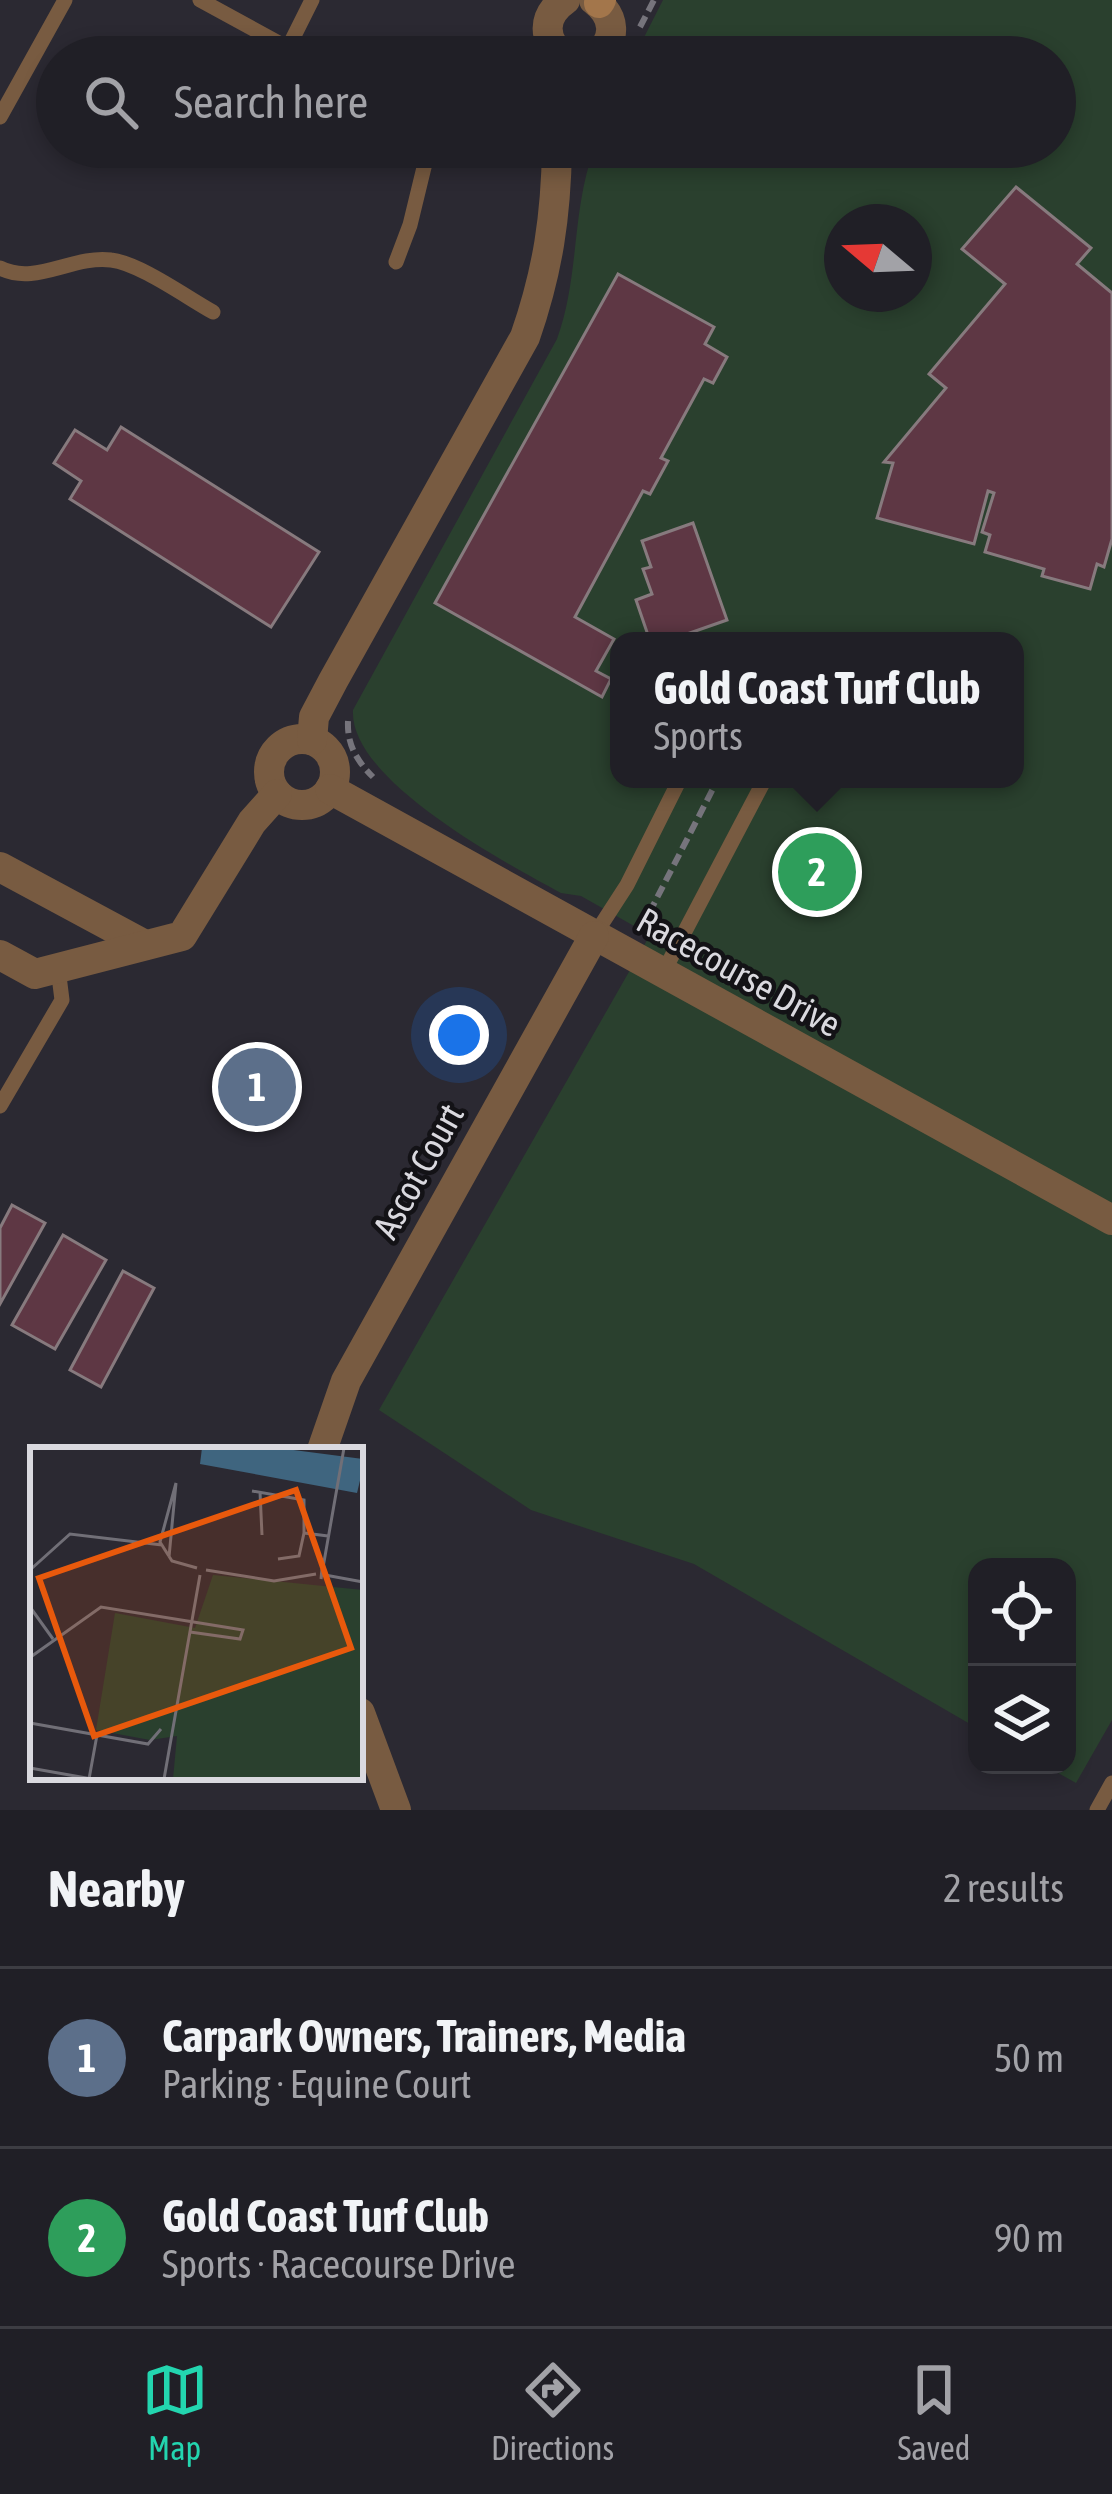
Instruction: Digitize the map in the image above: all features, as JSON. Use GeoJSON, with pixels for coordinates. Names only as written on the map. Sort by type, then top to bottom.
{"type":"FeatureCollection","features":[{"type":"Feature","properties":{"kind":"street"},"geometry":{"type":"LineString","coordinates":[[598,1],[612,28],[610,36]]}},
{"type":"Feature","properties":{"kind":"street"},"geometry":{"type":"LineString","coordinates":[[548,36],[550,4]]}},
{"type":"Feature","properties":{"kind":"street"},"geometry":{"type":"LineString","coordinates":[[312,740],[314,718],[333,681],[524,337],[545,279],[557,168]]}},
{"type":"Feature","properties":{"kind":"street"},"geometry":{"type":"LineString","coordinates":[[312,740],[334,764],[330,789],[308,805],[285,801],[269,773],[275,753],[292,741],[312,740]]}},
{"type":"Feature","properties":{"kind":"street","name":"Racecourse Drive"},"geometry":{"type":"LineString","coordinates":[[330,789],[1112,1220]]}},
{"type":"Feature","properties":{"kind":"street"},"geometry":{"type":"LineString","coordinates":[[0,955],[35,974],[182,936],[252,822],[277,794]]}},
{"type":"Feature","properties":{"kind":"street"},"geometry":{"type":"LineString","coordinates":[[0,867],[145,945]]}},
{"type":"Feature","properties":{"kind":"street","name":"Ascot Court"},"geometry":{"type":"LineString","coordinates":[[323,1447],[346,1381],[594,936]]}},
{"type":"Feature","properties":{"kind":"street"},"geometry":{"type":"LineString","coordinates":[[363,1720],[396,1810]]}},
{"type":"Feature","properties":{"kind":"lane"},"geometry":{"type":"LineString","coordinates":[[45,36],[65,0]]}},
{"type":"Feature","properties":{"kind":"lane"},"geometry":{"type":"LineString","coordinates":[[200,0],[267,36]]}},
{"type":"Feature","properties":{"kind":"lane"},"geometry":{"type":"LineString","coordinates":[[294,36],[312,0]]}},
{"type":"Feature","properties":{"kind":"lane"},"geometry":{"type":"LineString","coordinates":[[0,116],[36,52]]}},
{"type":"Feature","properties":{"kind":"lane"},"geometry":{"type":"LineString","coordinates":[[396,262],[424,168]]}},
{"type":"Feature","properties":{"kind":"lane"},"geometry":{"type":"LineString","coordinates":[[0,268],[28,275],[84,259],[117,260],[212,312]]}},
{"type":"Feature","properties":{"kind":"lane"},"geometry":{"type":"LineString","coordinates":[[594,936],[627,885],[676,788]]}},
{"type":"Feature","properties":{"kind":"lane"},"geometry":{"type":"LineString","coordinates":[[662,974],[760,788]]}},
{"type":"Feature","properties":{"kind":"lane"},"geometry":{"type":"LineString","coordinates":[[0,1106],[62,1000],[58,968]]}},
{"type":"Feature","properties":{"kind":"lane"},"geometry":{"type":"LineString","coordinates":[[1096,1810],[1112,1783]]}},
{"type":"Feature","properties":{"kind":"path"},"geometry":{"type":"LineString","coordinates":[[348,708],[347,740],[375,778]]}},
{"type":"Feature","properties":{"kind":"path"},"geometry":{"type":"LineString","coordinates":[[639,932],[713,788]]}},
{"type":"Feature","properties":{"kind":"green space"},"geometry":{"type":"Polygon","coordinates":[[[663,0],[1112,0],[1112,1720],[1076,1783],[1060,1774],[1076,1774],[1076,1558],[968,1558],[968,1723],[694,1564],[531,1510],[379,1410],[650,935],[581,896],[561,893],[435,816],[376,764],[359,737],[353,710],[557,339],[569,291],[588,168],[1076,168],[1076,36],[645,36],[663,0]]]}},
{"type":"Feature","properties":{"kind":"building"},"geometry":{"type":"Polygon","coordinates":[[[1016,187],[1091,248],[1077,264],[1112,293],[1112,539],[1104,567],[1097,564],[1090,589],[1042,576],[1044,569],[985,552],[990,535],[982,532],[994,493],[988,491],[974,544],[877,518],[893,463],[884,462],[946,388],[929,374],[1005,284],[962,249],[1016,187]]]}},
{"type":"Feature","properties":{"kind":"building"},"geometry":{"type":"Polygon","coordinates":[[[618,274],[714,327],[705,344],[727,357],[713,383],[704,379],[661,458],[668,461],[650,494],[643,491],[575,617],[610,637],[596,671],[610,678],[602,697],[435,603],[618,274]]]}},
{"type":"Feature","properties":{"kind":"building"},"geometry":{"type":"Polygon","coordinates":[[[121,427],[319,552],[271,627],[70,499],[81,481],[54,463],[75,430],[107,450],[121,427]]]}},
{"type":"Feature","properties":{"kind":"building"},"geometry":{"type":"Polygon","coordinates":[[[693,523],[727,620],[693,632],[647,632],[636,600],[652,594],[643,569],[651,567],[642,541],[693,523]]]}},
{"type":"Feature","properties":{"kind":"building"},"geometry":{"type":"Polygon","coordinates":[[[12,1205],[45,1223],[0,1304],[0,1228],[12,1205]]]}},
{"type":"Feature","properties":{"kind":"building"},"geometry":{"type":"Polygon","coordinates":[[[63,1235],[106,1260],[55,1349],[12,1325],[63,1235]]]}},
{"type":"Feature","properties":{"kind":"building"},"geometry":{"type":"Polygon","coordinates":[[[123,1271],[154,1288],[101,1387],[70,1370],[123,1271]]]}},
{"type":"Feature","properties":{"kind":"place","name":"Gold Coast Turf Club"},"geometry":{"type":"Point","coordinates":[817,872]}},
{"type":"Feature","properties":{"kind":"place","name":"Carpark Owners, Trainers, Media"},"geometry":{"type":"Point","coordinates":[257,1087]}}]}
